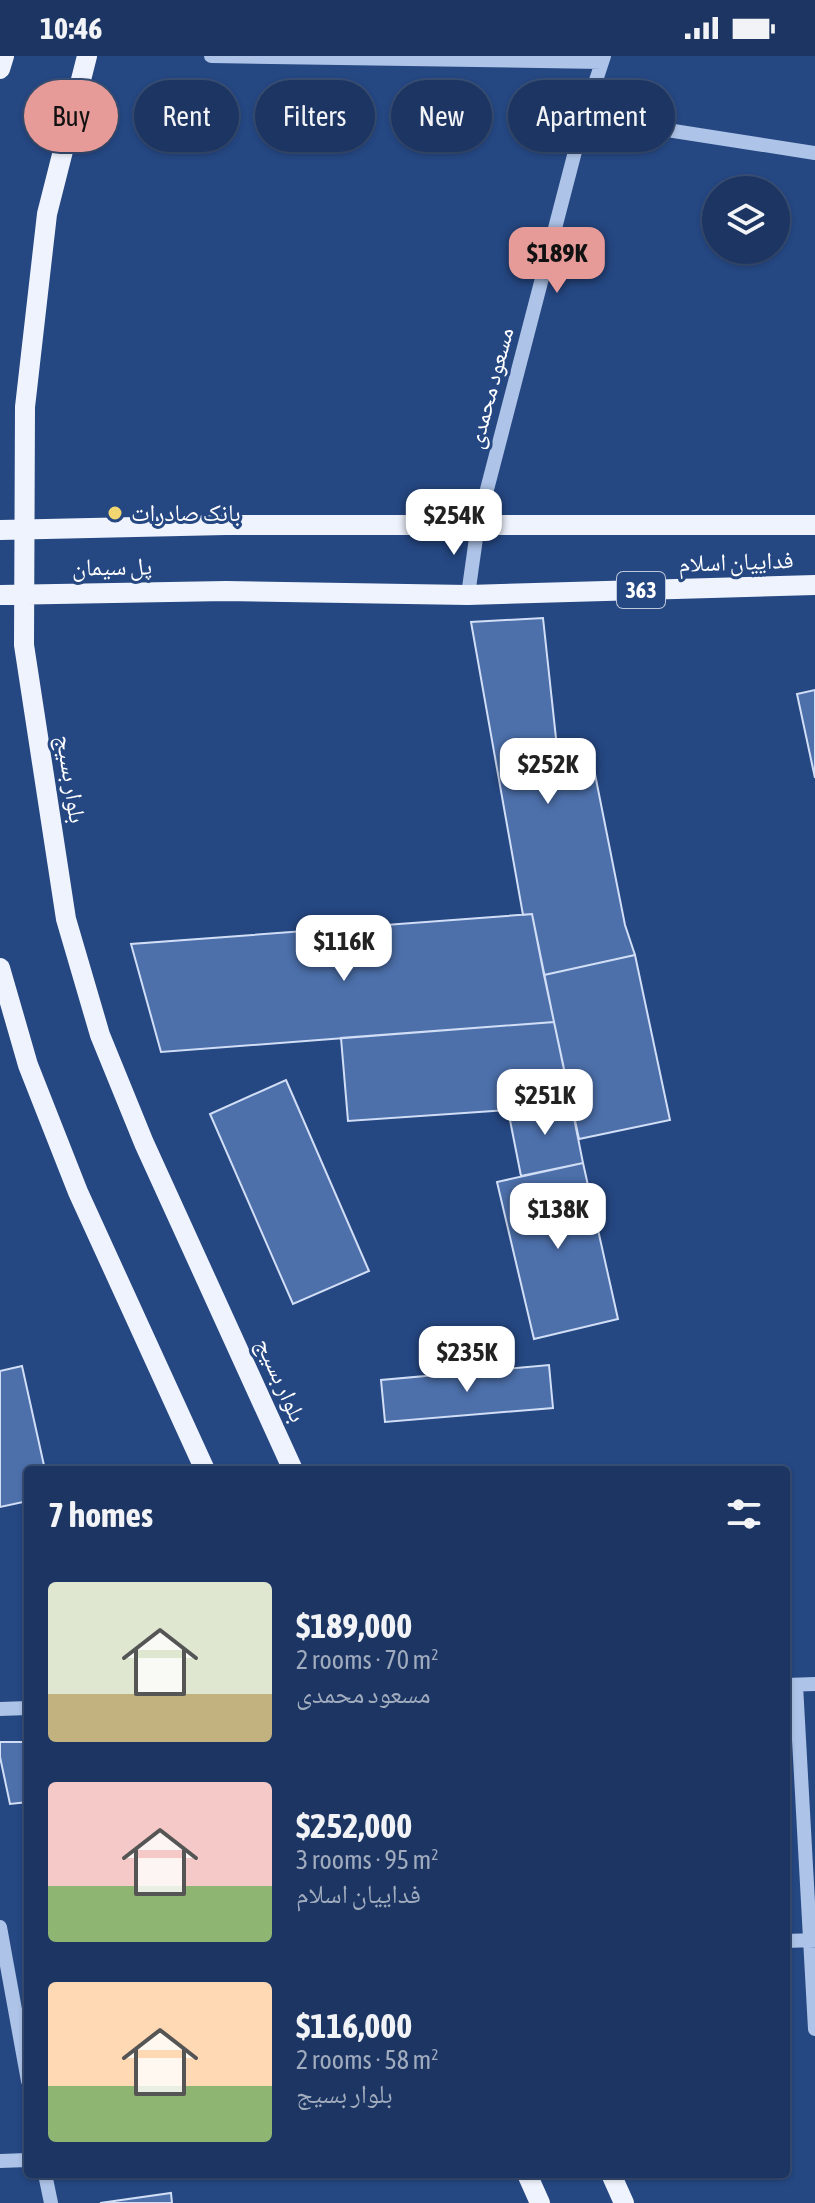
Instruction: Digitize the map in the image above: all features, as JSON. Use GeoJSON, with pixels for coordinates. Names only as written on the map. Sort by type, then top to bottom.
{"type":"FeatureCollection","features":[{"type":"Feature","properties":{"kind":"main road"},"geometry":{"type":"LineString","coordinates":[[0,66],[4,56]]}},
{"type":"Feature","properties":{"kind":"main road","name":"بلوار بسیج"},"geometry":{"type":"LineString","coordinates":[[87,56],[47,214],[25,407],[26,660],[66,919],[100,1035],[144,1143],[291,1466]]}},
{"type":"Feature","properties":{"kind":"main road","name":"فداییان اسلام"},"geometry":{"type":"LineString","coordinates":[[226,525],[815,525]]}},
{"type":"Feature","properties":{"kind":"main road","name":"پل سیمان"},"geometry":{"type":"LineString","coordinates":[[0,530],[226,525]]}},
{"type":"Feature","properties":{"kind":"main road","name":"فداییان اسلام"},"geometry":{"type":"LineString","coordinates":[[226,591],[468,595],[815,585]]}},
{"type":"Feature","properties":{"kind":"main road","name":"پل سیمان"},"geometry":{"type":"LineString","coordinates":[[0,595],[226,591]]}},
{"type":"Feature","properties":{"kind":"main road"},"geometry":{"type":"LineString","coordinates":[[0,968],[28,1065],[78,1192],[203,1466]]}},
{"type":"Feature","properties":{"kind":"main road"},"geometry":{"type":"LineString","coordinates":[[529,2178],[540,2203]]}},
{"type":"Feature","properties":{"kind":"main road"},"geometry":{"type":"LineString","coordinates":[[613,2178],[624,2203]]}},
{"type":"Feature","properties":{"kind":"street"},"geometry":{"type":"LineString","coordinates":[[211,56],[603,59]]}},
{"type":"Feature","properties":{"kind":"street","name":"مسعود محمدی"},"geometry":{"type":"LineString","coordinates":[[596,80],[603,59]]}},
{"type":"Feature","properties":{"kind":"street"},"geometry":{"type":"LineString","coordinates":[[675,131],[815,153]]}},
{"type":"Feature","properties":{"kind":"street","name":"مسعود محمدی"},"geometry":{"type":"LineString","coordinates":[[468,595],[478,524],[575,152]]}},
{"type":"Feature","properties":{"kind":"street"},"geometry":{"type":"LineString","coordinates":[[815,1684],[791,1685],[812,1940],[815,2029]]}},
{"type":"Feature","properties":{"kind":"street"},"geometry":{"type":"LineString","coordinates":[[0,1709],[24,1708]]}},
{"type":"Feature","properties":{"kind":"street"},"geometry":{"type":"LineString","coordinates":[[0,1927],[24,2059]]}},
{"type":"Feature","properties":{"kind":"street"},"geometry":{"type":"LineString","coordinates":[[790,1941],[812,1940]]}},
{"type":"Feature","properties":{"kind":"street"},"geometry":{"type":"LineString","coordinates":[[0,2161],[24,2160]]}},
{"type":"Feature","properties":{"kind":"street"},"geometry":{"type":"LineString","coordinates":[[46,2178],[51,2203]]}},
{"type":"Feature","properties":{"kind":"building"},"geometry":{"type":"Polygon","coordinates":[[[543,618],[559,766],[592,759],[625,925],[635,955],[544,975],[532,914],[523,915],[471,622],[543,618]]]}},
{"type":"Feature","properties":{"kind":"building"},"geometry":{"type":"Polygon","coordinates":[[[815,690],[815,778],[797,694],[815,690]]]}},
{"type":"Feature","properties":{"kind":"building"},"geometry":{"type":"Polygon","coordinates":[[[532,914],[554,1022],[161,1052],[131,944],[532,914]]]}},
{"type":"Feature","properties":{"kind":"building"},"geometry":{"type":"Polygon","coordinates":[[[635,955],[670,1120],[579,1139],[544,975],[635,955]]]}},
{"type":"Feature","properties":{"kind":"building"},"geometry":{"type":"Polygon","coordinates":[[[554,1022],[570,1098],[508,1110],[348,1121],[341,1038],[554,1022]]]}},
{"type":"Feature","properties":{"kind":"building"},"geometry":{"type":"Polygon","coordinates":[[[286,1080],[369,1271],[293,1304],[210,1114],[286,1080]]]}},
{"type":"Feature","properties":{"kind":"building"},"geometry":{"type":"Polygon","coordinates":[[[570,1098],[583,1163],[521,1176],[508,1110],[570,1098]]]}},
{"type":"Feature","properties":{"kind":"building"},"geometry":{"type":"Polygon","coordinates":[[[583,1163],[618,1319],[534,1339],[497,1182],[583,1163]]]}},
{"type":"Feature","properties":{"kind":"building"},"geometry":{"type":"Polygon","coordinates":[[[549,1365],[553,1408],[385,1422],[381,1380],[549,1365]]]}},
{"type":"Feature","properties":{"kind":"building"},"geometry":{"type":"Polygon","coordinates":[[[22,1366],[44,1466],[24,1466],[24,1502],[0,1507],[0,1371],[22,1366]]]}},
{"type":"Feature","properties":{"kind":"building"},"geometry":{"type":"Polygon","coordinates":[[[0,1742],[24,1742],[24,1802],[10,1804],[0,1742]]]}},
{"type":"Feature","properties":{"kind":"building"},"geometry":{"type":"Polygon","coordinates":[[[171,2193],[172,2203],[100,2203],[171,2193]]]}},
{"type":"Feature","properties":{"kind":"place","name":"بانک صادرات"},"geometry":{"type":"Point","coordinates":[115,513]}}]}
